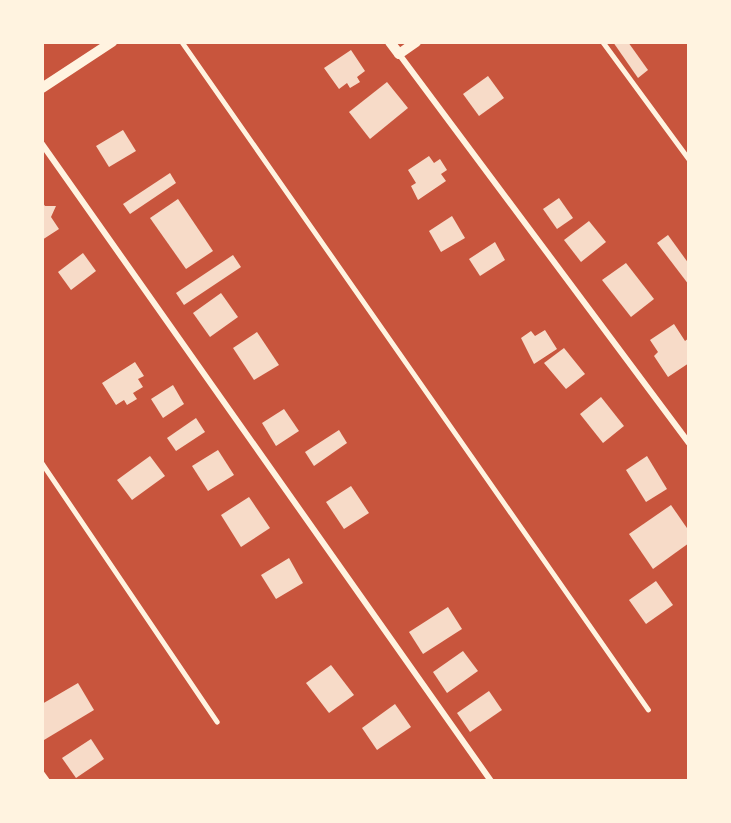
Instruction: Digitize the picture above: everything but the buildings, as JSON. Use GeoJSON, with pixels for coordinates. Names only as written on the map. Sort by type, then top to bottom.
{"type":"FeatureCollection","features":[{"type":"Feature","properties":{"kind":"street"},"geometry":{"type":"LineString","coordinates":[[42,88],[112,42]]}},
{"type":"Feature","properties":{"kind":"street"},"geometry":{"type":"LineString","coordinates":[[390,42],[689,443]]}},
{"type":"Feature","properties":{"kind":"street"},"geometry":{"type":"LineString","coordinates":[[399,54],[416,42]]}},
{"type":"Feature","properties":{"kind":"street"},"geometry":{"type":"LineString","coordinates":[[42,144],[491,781]]}},
{"type":"Feature","properties":{"kind":"street"},"geometry":{"type":"LineString","coordinates":[[42,774],[47,781]]}},
{"type":"Feature","properties":{"kind":"lane"},"geometry":{"type":"LineString","coordinates":[[182,42],[648,709]]}},
{"type":"Feature","properties":{"kind":"lane"},"geometry":{"type":"LineString","coordinates":[[603,42],[689,159]]}},
{"type":"Feature","properties":{"kind":"lane"},"geometry":{"type":"LineString","coordinates":[[42,463],[217,721]]}}]}
